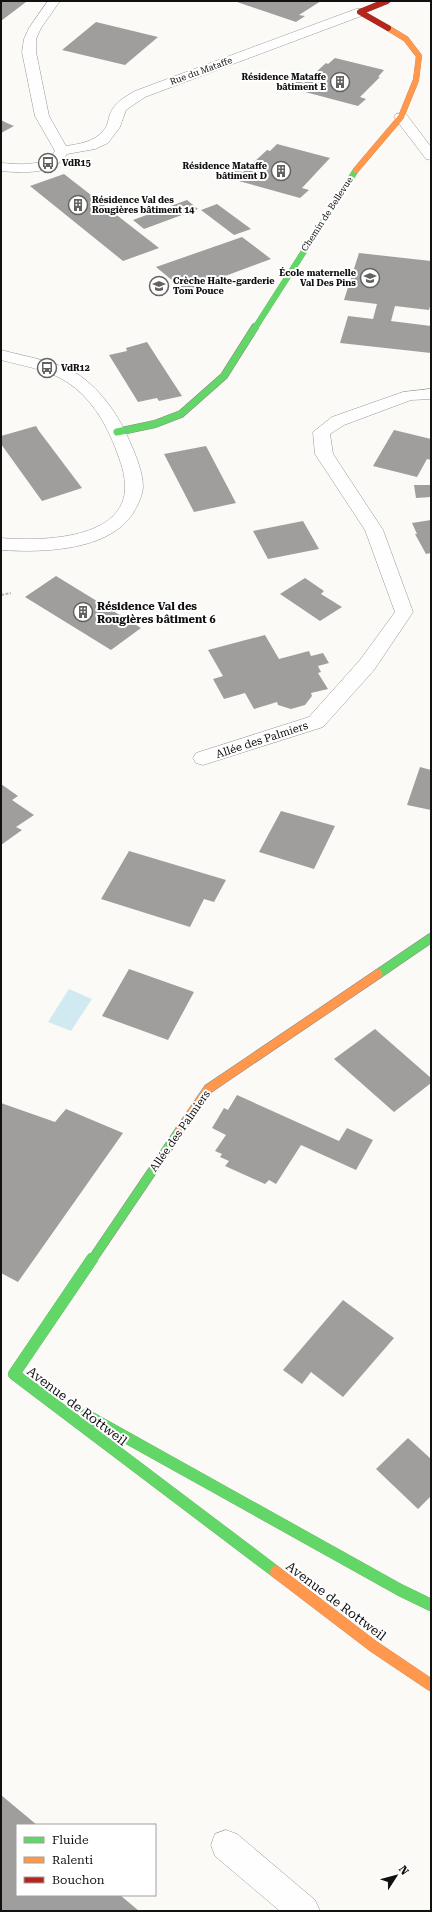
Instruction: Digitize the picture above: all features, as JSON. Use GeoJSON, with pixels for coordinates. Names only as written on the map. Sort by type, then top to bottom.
{"type":"FeatureCollection","features":[{"type":"Feature","properties":{"kind":"street"},"geometry":{"type":"LineString","coordinates":[[1,168],[41,165],[58,158],[62,151],[42,116],[29,52],[30,39],[35,28],[54,1]]}},
{"type":"Feature","properties":{"kind":"street"},"geometry":{"type":"LineString","coordinates":[[360,12],[387,1]]}},
{"type":"Feature","properties":{"kind":"street","name":"Rue du Mataffe"},"geometry":{"type":"LineString","coordinates":[[62,151],[83,148],[103,139],[112,129],[120,108],[140,94],[360,12]]}},
{"type":"Feature","properties":{"kind":"street","name":"Chemin de Bellevue"},"geometry":{"type":"LineString","coordinates":[[117,432],[155,424],[180,414],[224,376],[350,177],[401,116],[416,80],[420,56],[406,39],[360,12]]}},
{"type":"Feature","properties":{"kind":"street"},"geometry":{"type":"LineString","coordinates":[[401,116],[431,156]]}},
{"type":"Feature","properties":{"kind":"street"},"geometry":{"type":"LineString","coordinates":[[1,355],[65,374],[73,379],[97,402],[117,432],[131,468],[134,482],[134,494],[131,501],[121,516],[103,530],[63,544],[37,546],[1,544]]}},
{"type":"Feature","properties":{"kind":"street","name":"Allée des Palmiers"},"geometry":{"type":"LineString","coordinates":[[203,758],[316,722],[367,665],[404,612],[374,530],[324,454],[322,432],[338,421],[410,395],[431,394]]}},
{"type":"Feature","properties":{"kind":"street","name":"Allée des Palmiers"},"geometry":{"type":"LineString","coordinates":[[11,1373],[208,1089],[431,938]]}},
{"type":"Feature","properties":{"kind":"street","name":"Avenue de Rottweil"},"geometry":{"type":"LineString","coordinates":[[11,1373],[393,1586],[431,1605]]}},
{"type":"Feature","properties":{"kind":"street","name":"Avenue de Rottweil"},"geometry":{"type":"LineString","coordinates":[[11,1373],[373,1646],[431,1684]]}},
{"type":"Feature","properties":{"kind":"street"},"geometry":{"type":"LineString","coordinates":[[226,1845],[304,1911]]}},
{"type":"Feature","properties":{"kind":"path"},"geometry":{"type":"LineString","coordinates":[[1,595],[10,593]]}},
{"type":"Feature","properties":{"kind":"water"},"geometry":{"type":"Polygon","coordinates":[[[69,989],[92,999],[71,1031],[48,1022],[69,989]]]}},
{"type":"Feature","properties":{"kind":"building"},"geometry":{"type":"Polygon","coordinates":[[[1,1],[21,1],[26,2],[1,21],[1,1]]]}},
{"type":"Feature","properties":{"kind":"building"},"geometry":{"type":"Polygon","coordinates":[[[321,1],[299,15],[305,16],[296,22],[237,2],[321,1]]]}},
{"type":"Feature","properties":{"kind":"building"},"geometry":{"type":"Polygon","coordinates":[[[96,22],[158,37],[125,65],[62,50],[96,22]]]}},
{"type":"Feature","properties":{"kind":"building","name":"Résidence Mataffe bâtiment E"},"geometry":{"type":"Polygon","coordinates":[[[335,58],[384,70],[378,77],[380,77],[360,97],[366,99],[358,106],[290,88],[297,81],[304,83],[326,63],[328,64],[335,58]]]}},
{"type":"Feature","properties":{"kind":"building"},"geometry":{"type":"Polygon","coordinates":[[[1,120],[7,123],[14,126],[1,133],[1,120]]]}},
{"type":"Feature","properties":{"kind":"building","name":"Résidence Mataffe bâtiment D"},"geometry":{"type":"Polygon","coordinates":[[[277,144],[330,158],[302,188],[309,190],[300,198],[228,178],[235,171],[243,172],[267,150],[270,151],[277,144]]]}},
{"type":"Feature","properties":{"kind":"building","name":"Résidence Val des Rougières bâtiment 14"},"geometry":{"type":"Polygon","coordinates":[[[64,174],[159,248],[123,261],[30,186],[64,174]]]}},
{"type":"Feature","properties":{"kind":"building"},"geometry":{"type":"Polygon","coordinates":[[[187,200],[198,209],[144,229],[133,220],[187,200]]]}},
{"type":"Feature","properties":{"kind":"building"},"geometry":{"type":"Polygon","coordinates":[[[217,204],[251,229],[234,235],[201,210],[217,204]]]}},
{"type":"Feature","properties":{"kind":"building"},"geometry":{"type":"Polygon","coordinates":[[[242,237],[271,259],[185,291],[156,267],[242,237]]]}},
{"type":"Feature","properties":{"kind":"building"},"geometry":{"type":"Polygon","coordinates":[[[359,253],[431,261],[431,303],[429,310],[395,306],[391,321],[431,326],[431,353],[340,343],[348,316],[373,319],[377,304],[344,300],[359,253]]]}},
{"type":"Feature","properties":{"kind":"building"},"geometry":{"type":"Polygon","coordinates":[[[147,342],[182,396],[159,401],[157,398],[138,402],[109,355],[127,351],[126,348],[147,342]]]}},
{"type":"Feature","properties":{"kind":"building"},"geometry":{"type":"Polygon","coordinates":[[[36,426],[82,488],[42,501],[1,444],[1,436],[36,426]]]}},
{"type":"Feature","properties":{"kind":"building"},"geometry":{"type":"Polygon","coordinates":[[[394,430],[431,439],[431,460],[427,459],[417,477],[373,466],[394,430]]]}},
{"type":"Feature","properties":{"kind":"building"},"geometry":{"type":"Polygon","coordinates":[[[206,446],[236,503],[194,512],[164,454],[206,446]]]}},
{"type":"Feature","properties":{"kind":"building"},"geometry":{"type":"Polygon","coordinates":[[[414,485],[431,485],[431,497],[416,498],[414,485]]]}},
{"type":"Feature","properties":{"kind":"building"},"geometry":{"type":"Polygon","coordinates":[[[431,520],[431,553],[426,554],[415,534],[417,534],[412,523],[431,520]]]}},
{"type":"Feature","properties":{"kind":"building"},"geometry":{"type":"Polygon","coordinates":[[[303,521],[319,549],[268,559],[253,531],[303,521]]]}},
{"type":"Feature","properties":{"kind":"building","name":"Résidence Val des Rougières bâtiment 6"},"geometry":{"type":"Polygon","coordinates":[[[56,576],[141,628],[111,650],[25,597],[56,576]]]}},
{"type":"Feature","properties":{"kind":"building"},"geometry":{"type":"Polygon","coordinates":[[[305,578],[324,591],[321,594],[342,607],[320,621],[280,594],[305,578]]]}},
{"type":"Feature","properties":{"kind":"building"},"geometry":{"type":"Polygon","coordinates":[[[265,635],[279,659],[309,651],[311,656],[323,653],[329,663],[318,666],[321,672],[318,673],[328,689],[311,693],[312,696],[305,705],[291,709],[278,705],[277,702],[254,709],[245,693],[224,699],[213,679],[223,676],[208,650],[265,635]]]}},
{"type":"Feature","properties":{"kind":"building"},"geometry":{"type":"Polygon","coordinates":[[[420,767],[431,770],[431,810],[407,805],[420,767]]]}},
{"type":"Feature","properties":{"kind":"building"},"geometry":{"type":"Polygon","coordinates":[[[1,784],[18,796],[12,800],[34,815],[16,827],[22,830],[1,845],[1,784]]]}},
{"type":"Feature","properties":{"kind":"building"},"geometry":{"type":"Polygon","coordinates":[[[281,811],[335,826],[314,869],[259,852],[281,811]]]}},
{"type":"Feature","properties":{"kind":"building"},"geometry":{"type":"Polygon","coordinates":[[[129,851],[226,880],[214,902],[204,899],[190,927],[101,899],[129,851]]]}},
{"type":"Feature","properties":{"kind":"building"},"geometry":{"type":"Polygon","coordinates":[[[129,969],[194,992],[168,1040],[102,1016],[129,969]]]}},
{"type":"Feature","properties":{"kind":"building"},"geometry":{"type":"Polygon","coordinates":[[[375,1029],[431,1078],[431,1083],[394,1112],[334,1059],[375,1029]]]}},
{"type":"Feature","properties":{"kind":"building"},"geometry":{"type":"Polygon","coordinates":[[[237,1095],[339,1141],[347,1128],[373,1140],[356,1170],[301,1145],[276,1184],[269,1180],[265,1184],[225,1166],[229,1161],[220,1157],[222,1154],[215,1151],[226,1135],[212,1128],[224,1108],[228,1110],[237,1095]]]}},
{"type":"Feature","properties":{"kind":"building"},"geometry":{"type":"Polygon","coordinates":[[[1,1103],[55,1122],[66,1109],[123,1133],[18,1282],[1,1273],[1,1103]]]}},
{"type":"Feature","properties":{"kind":"building"},"geometry":{"type":"Polygon","coordinates":[[[343,1300],[394,1338],[343,1397],[311,1372],[302,1384],[283,1370],[343,1300]]]}},
{"type":"Feature","properties":{"kind":"building"},"geometry":{"type":"Polygon","coordinates":[[[408,1438],[431,1459],[431,1496],[418,1509],[376,1469],[408,1438]]]}},
{"type":"Feature","properties":{"kind":"building"},"geometry":{"type":"Polygon","coordinates":[[[1,1795],[36,1824],[16,1824],[16,1896],[121,1896],[139,1911],[1,1911],[1,1795]]]}},
{"type":"Feature","properties":{"kind":"traffic: fast"},"geometry":{"type":"LineString","coordinates":[[117,432],[155,424],[181,414],[224,376],[356,170]]}},
{"type":"Feature","properties":{"kind":"traffic: fast"},"geometry":{"type":"LineString","coordinates":[[378,974],[431,938]]}},
{"type":"Feature","properties":{"kind":"traffic: fast"},"geometry":{"type":"LineString","coordinates":[[14,1374],[180,1130]]}},
{"type":"Feature","properties":{"kind":"traffic: fast"},"geometry":{"type":"LineString","coordinates":[[14,1374],[276,1572]]}},
{"type":"Feature","properties":{"kind":"traffic: fast"},"geometry":{"type":"LineString","coordinates":[[86,1415],[400,1590],[431,1605]]}},
{"type":"Feature","properties":{"kind":"traffic: slow"},"geometry":{"type":"LineString","coordinates":[[356,170],[401,117],[416,80],[419,56],[406,39],[388,28]]}},
{"type":"Feature","properties":{"kind":"traffic: slow"},"geometry":{"type":"LineString","coordinates":[[180,1130],[208,1089],[378,974]]}},
{"type":"Feature","properties":{"kind":"traffic: slow"},"geometry":{"type":"LineString","coordinates":[[276,1572],[373,1646],[431,1685]]}},
{"type":"Feature","properties":{"kind":"traffic: jam"},"geometry":{"type":"LineString","coordinates":[[387,1],[360,12],[388,28]]}},
{"type":"Feature","properties":{"kind":"place","name":"Résidence Mataffe bâtiment E"},"geometry":{"type":"Point","coordinates":[340,82]}},
{"type":"Feature","properties":{"kind":"place","name":"VdR15"},"geometry":{"type":"Point","coordinates":[48,163]}},
{"type":"Feature","properties":{"kind":"place","name":"Résidence Mataffe bâtiment D"},"geometry":{"type":"Point","coordinates":[281,171]}},
{"type":"Feature","properties":{"kind":"place","name":"Résidence Val des Rougières bâtiment 14"},"geometry":{"type":"Point","coordinates":[78,205]}},
{"type":"Feature","properties":{"kind":"place","name":"École maternelle Val Des Pins"},"geometry":{"type":"Point","coordinates":[370,278]}},
{"type":"Feature","properties":{"kind":"place","name":"Crèche Halte-garderie Tom Pouce"},"geometry":{"type":"Point","coordinates":[159,286]}},
{"type":"Feature","properties":{"kind":"place","name":"VdR12"},"geometry":{"type":"Point","coordinates":[47,368]}},
{"type":"Feature","properties":{"kind":"place","name":"Résidence Val des Rougières bâtiment 6"},"geometry":{"type":"Point","coordinates":[83,612]}}]}
